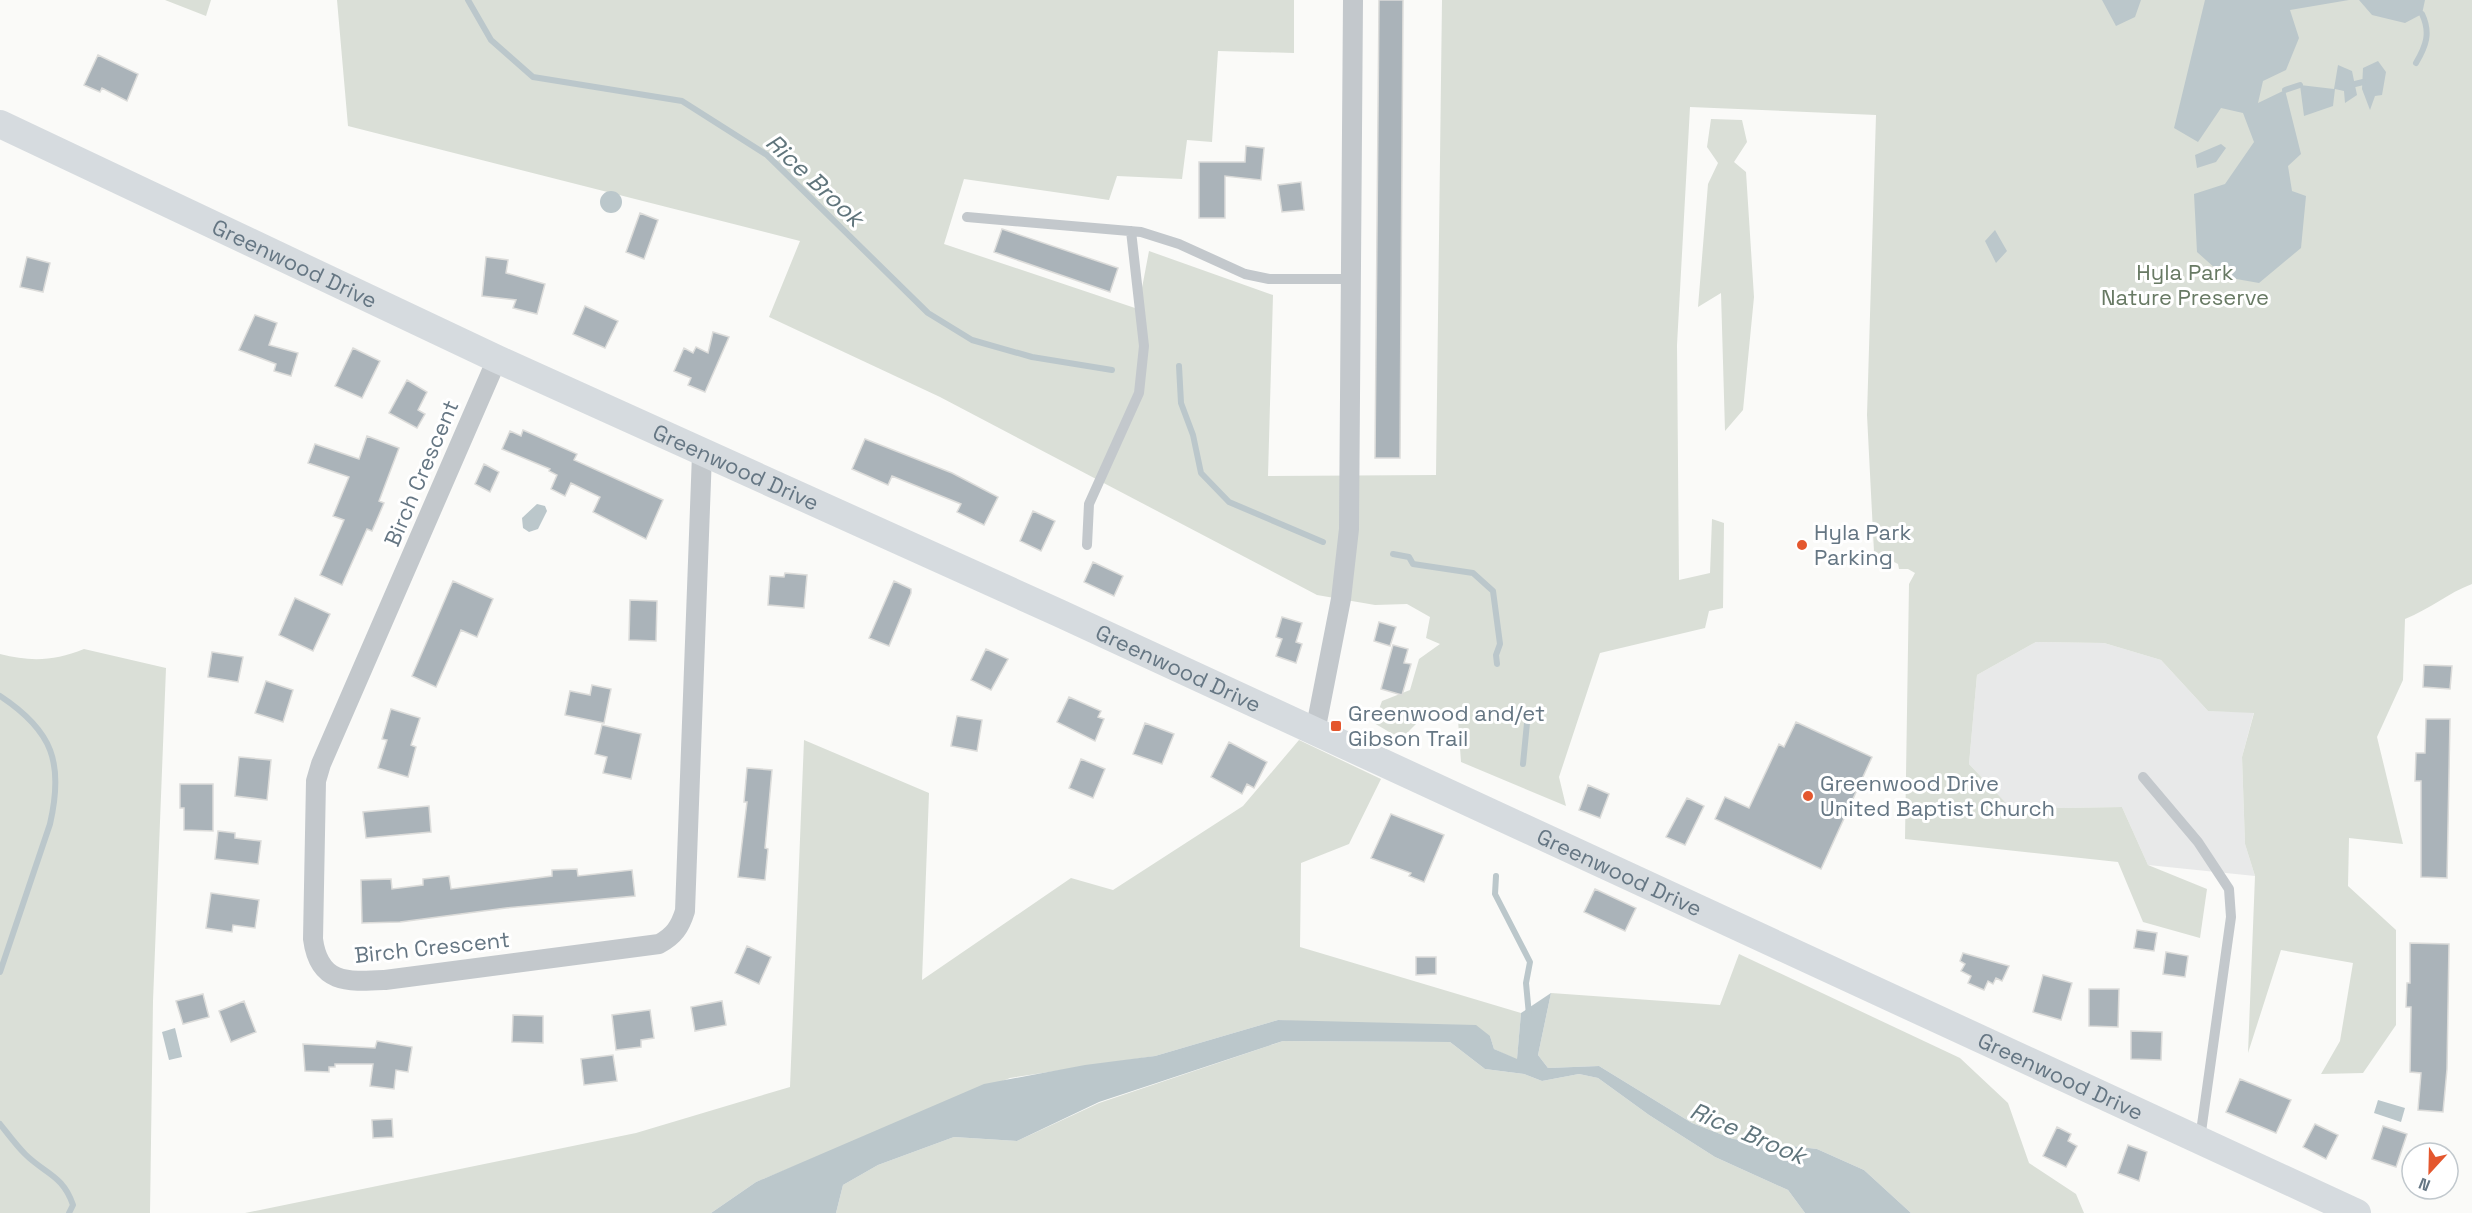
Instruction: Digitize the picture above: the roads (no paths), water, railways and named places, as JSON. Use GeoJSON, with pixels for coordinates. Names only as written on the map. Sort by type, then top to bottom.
{"type":"FeatureCollection","features":[{"type":"Feature","properties":{"kind":"main road","name":"Greenwood Drive"},"geometry":{"type":"LineString","coordinates":[[0,124],[497,360],[1059,613],[2357,1213]]}},
{"type":"Feature","properties":{"kind":"street"},"geometry":{"type":"LineString","coordinates":[[1315,732],[1341,599],[1349,530],[1353,0]]}},
{"type":"Feature","properties":{"kind":"street","name":"Birch Crescent"},"geometry":{"type":"LineString","coordinates":[[497,360],[321,764],[316,781],[313,939],[315,954],[322,968],[335,977],[352,981],[396,978],[659,944],[672,938],[685,911],[702,454]]}},
{"type":"Feature","properties":{"kind":"lane"},"geometry":{"type":"LineString","coordinates":[[967,217],[1131,231],[1179,244],[1245,274],[1269,279],[1351,279]]}},
{"type":"Feature","properties":{"kind":"lane"},"geometry":{"type":"LineString","coordinates":[[1087,545],[1089,504],[1139,393],[1144,346],[1131,231]]}},
{"type":"Feature","properties":{"kind":"lane"},"geometry":{"type":"LineString","coordinates":[[2143,777],[2198,842],[2229,889],[2231,917],[2200,1142]]}},
{"type":"Feature","properties":{"kind":"waterway","name":"Rice Brook"},"geometry":{"type":"LineString","coordinates":[[468,0],[491,40],[533,77],[682,101],[767,155],[928,313],[972,340],[1032,357],[1112,370]]}},
{"type":"Feature","properties":{"kind":"waterway"},"geometry":{"type":"LineString","coordinates":[[2416,63],[2427,33],[2422,14]]}},
{"type":"Feature","properties":{"kind":"waterway"},"geometry":{"type":"LineString","coordinates":[[2355,84],[2363,82]]}},
{"type":"Feature","properties":{"kind":"waterway"},"geometry":{"type":"LineString","coordinates":[[2285,90],[2300,85]]}},
{"type":"Feature","properties":{"kind":"waterway","name":"Rice Brook"},"geometry":{"type":"LineString","coordinates":[[1179,366],[1181,403],[1193,435],[1201,473],[1229,502],[1323,542]]}},
{"type":"Feature","properties":{"kind":"waterway","name":"Rice Brook"},"geometry":{"type":"LineString","coordinates":[[1393,554],[1409,557],[1413,564],[1473,573],[1493,591],[1500,644],[1496,655],[1497,664]]}},
{"type":"Feature","properties":{"kind":"waterway"},"geometry":{"type":"LineString","coordinates":[[0,696],[32,722],[43,736],[50,750],[56,783],[50,824],[0,972]]}},
{"type":"Feature","properties":{"kind":"waterway","name":"Rice Brook"},"geometry":{"type":"LineString","coordinates":[[1523,764],[1527,723]]}},
{"type":"Feature","properties":{"kind":"waterway","name":"Rice Brook"},"geometry":{"type":"LineString","coordinates":[[1496,876],[1495,894],[1530,962],[1526,983],[1529,1015]]}},
{"type":"Feature","properties":{"kind":"waterway"},"geometry":{"type":"LineString","coordinates":[[0,1124],[32,1161],[64,1187],[73,1205],[69,1213]]}},
{"type":"Feature","properties":{"kind":"place","name":"Hyla Park Parking"},"geometry":{"type":"Point","coordinates":[1802,545]}},
{"type":"Feature","properties":{"kind":"place","name":"Greenwood and/et Gibson Trail"},"geometry":{"type":"Point","coordinates":[1336,726]}},
{"type":"Feature","properties":{"kind":"place","name":"Greenwood Drive United Baptist Church"},"geometry":{"type":"Point","coordinates":[1808,796]}},
{"type":"Feature","properties":{"kind":"park label","name":"Hyla Park Nature Preserve"},"geometry":{"type":"Point","coordinates":[2185,284]}}]}
